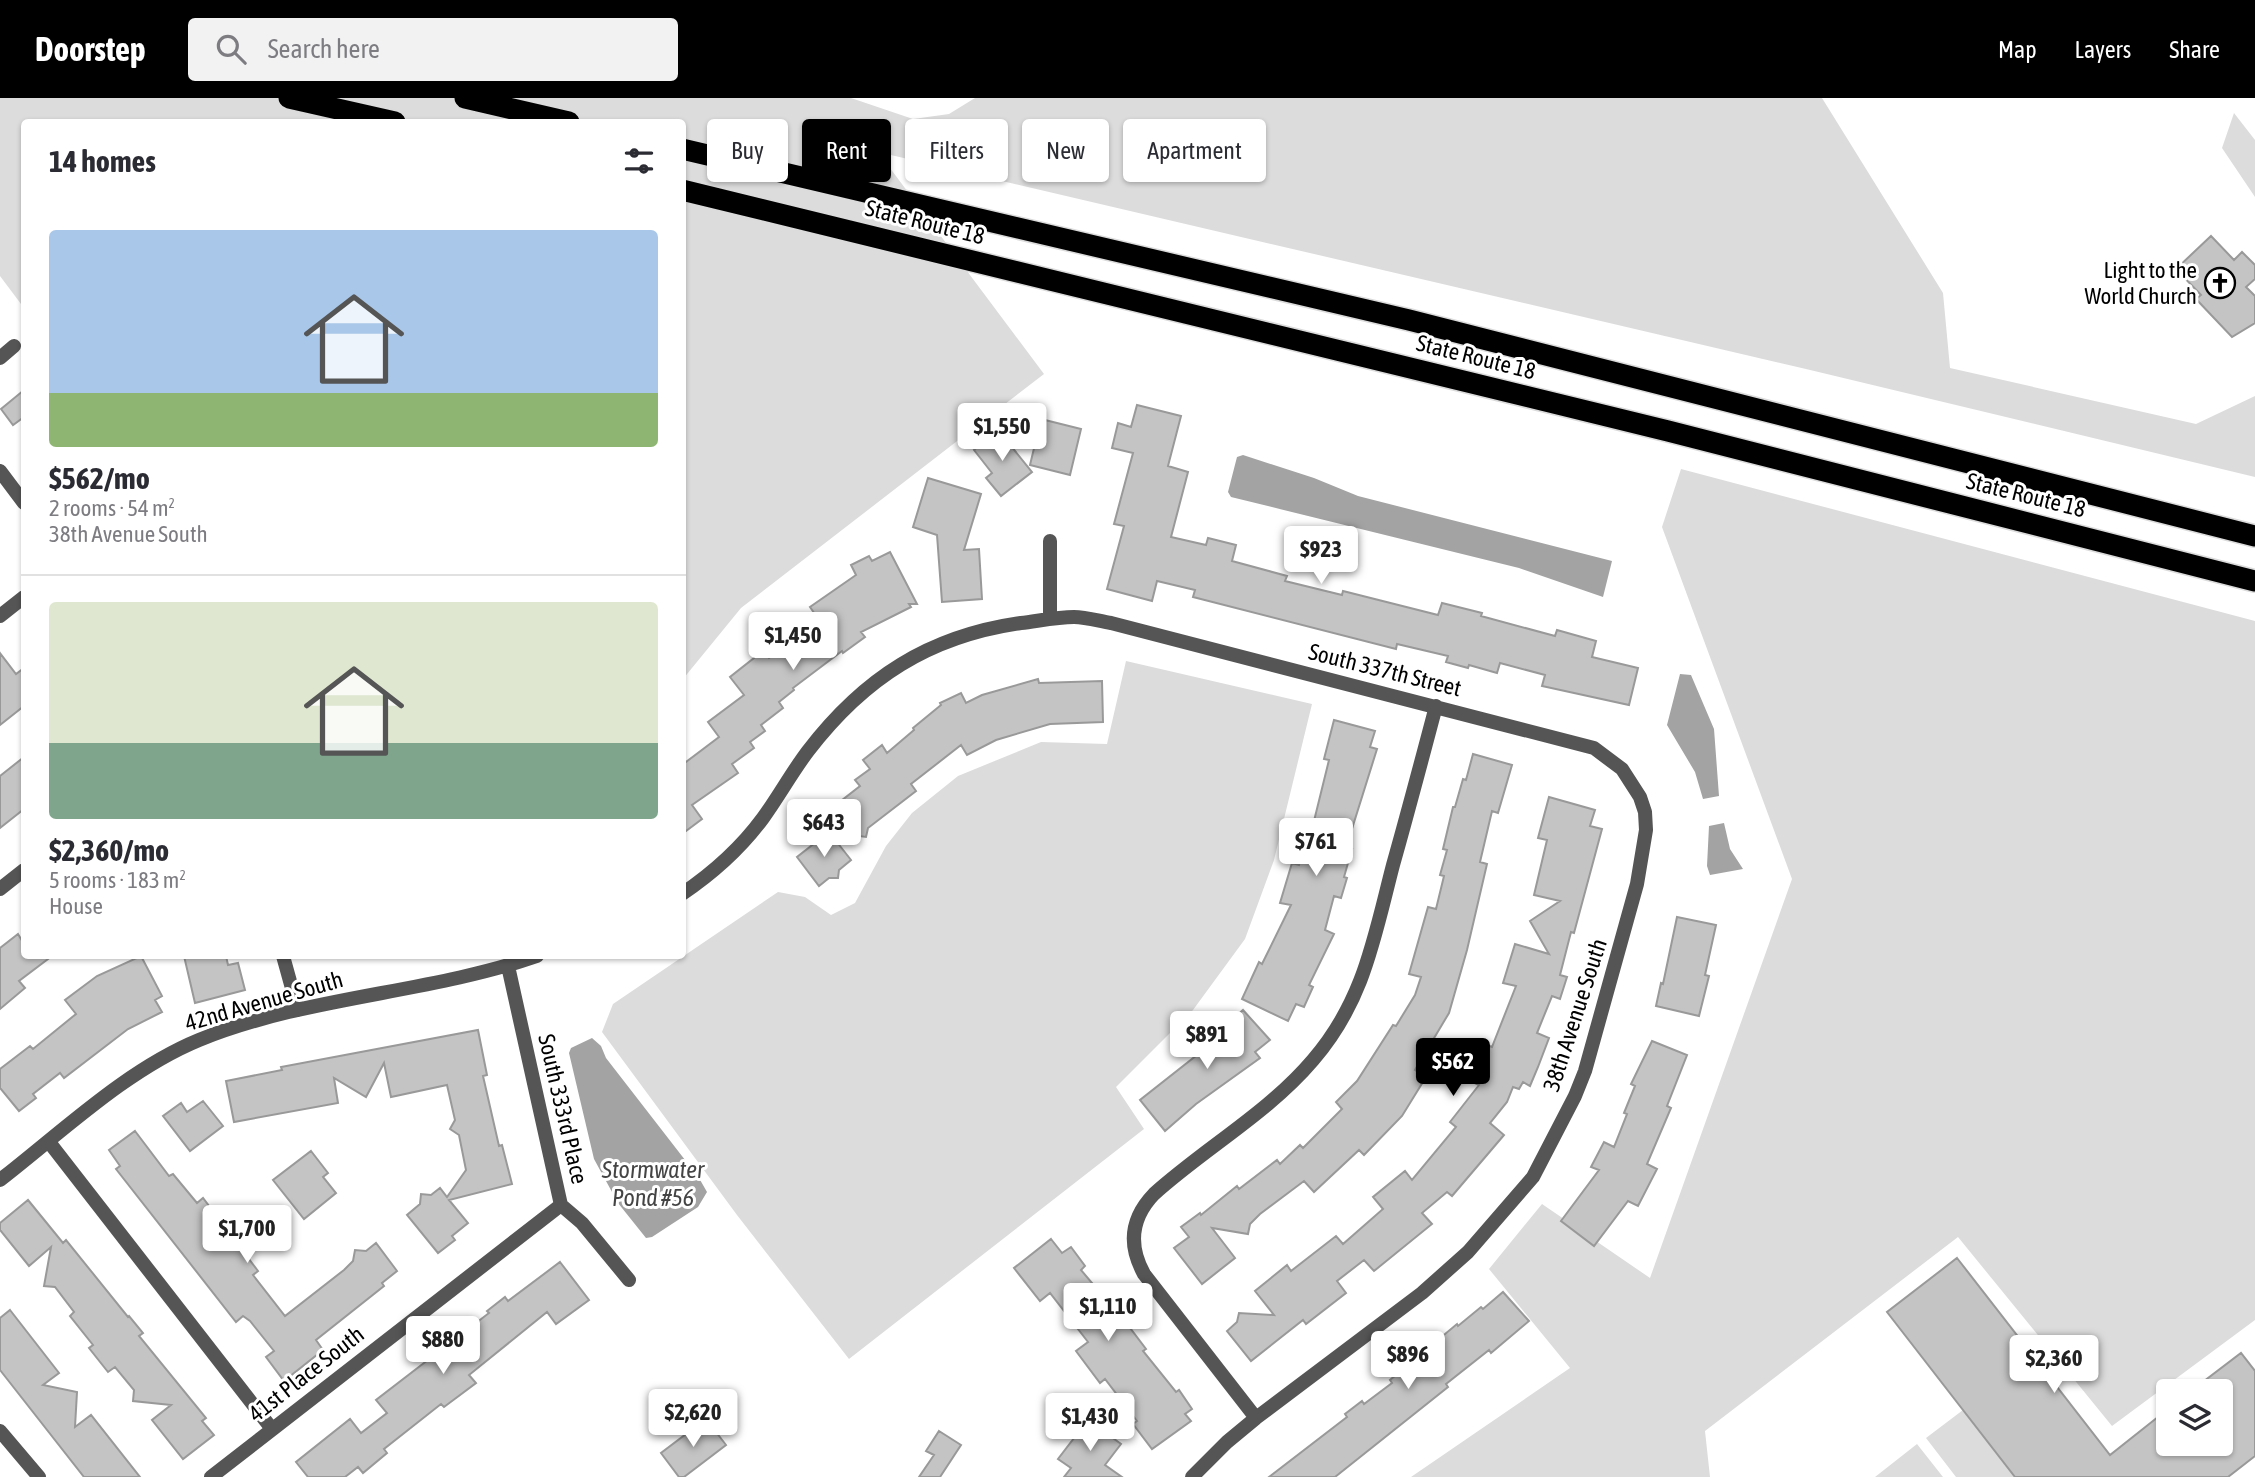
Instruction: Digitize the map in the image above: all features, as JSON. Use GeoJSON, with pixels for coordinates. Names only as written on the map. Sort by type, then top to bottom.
{"type":"FeatureCollection","features":[{"type":"Feature","properties":{"kind":"highway"},"geometry":{"type":"LineString","coordinates":[[289,98],[382,119]]}},
{"type":"Feature","properties":{"kind":"highway"},"geometry":{"type":"LineString","coordinates":[[465,98],[556,119]]}},
{"type":"Feature","properties":{"kind":"highway","name":"State Route 18"},"geometry":{"type":"LineString","coordinates":[[686,150],[1409,320],[2255,536]]}},
{"type":"Feature","properties":{"kind":"highway","name":"State Route 18"},"geometry":{"type":"LineString","coordinates":[[686,191],[1668,431],[2255,581]]}},
{"type":"Feature","properties":{"kind":"street"},"geometry":{"type":"LineString","coordinates":[[0,358],[14,346]]}},
{"type":"Feature","properties":{"kind":"street"},"geometry":{"type":"LineString","coordinates":[[0,471],[21,499]]}},
{"type":"Feature","properties":{"kind":"street"},"geometry":{"type":"LineString","coordinates":[[686,891],[717,868],[748,836],[822,734],[883,675],[912,656],[945,641],[1005,625],[1050,619],[1050,541]]}},
{"type":"Feature","properties":{"kind":"street"},"geometry":{"type":"LineString","coordinates":[[0,616],[21,599]]}},
{"type":"Feature","properties":{"kind":"street","name":"South 337th Street"},"geometry":{"type":"LineString","coordinates":[[1050,619],[1075,617],[1111,623],[1594,747],[1622,769],[1634,785]]}},
{"type":"Feature","properties":{"kind":"street"},"geometry":{"type":"LineString","coordinates":[[1255,1418],[1144,1274],[1135,1252],[1134,1226],[1140,1210],[1154,1194],[1283,1090],[1313,1060],[1344,1018],[1361,983],[1436,706]]}},
{"type":"Feature","properties":{"kind":"street","name":"38th Avenue South"},"geometry":{"type":"LineString","coordinates":[[1192,1477],[1255,1418],[1430,1286],[1468,1252],[1533,1177],[1563,1123],[1585,1072],[1626,930],[1645,845],[1645,812],[1634,785]]}},
{"type":"Feature","properties":{"kind":"street"},"geometry":{"type":"LineString","coordinates":[[0,889],[21,872]]}},
{"type":"Feature","properties":{"kind":"street"},"geometry":{"type":"LineString","coordinates":[[284,959],[298,1010]]}},
{"type":"Feature","properties":{"kind":"street","name":"42nd Avenue South"},"geometry":{"type":"LineString","coordinates":[[0,1180],[89,1110],[161,1059],[209,1036],[298,1010],[508,966],[528,959]]}},
{"type":"Feature","properties":{"kind":"street","name":"South 333rd Place"},"geometry":{"type":"LineString","coordinates":[[508,966],[561,1205],[582,1223],[629,1280]]}},
{"type":"Feature","properties":{"kind":"street"},"geometry":{"type":"LineString","coordinates":[[49,1142],[272,1429]]}},
{"type":"Feature","properties":{"kind":"street","name":"41st Place South"},"geometry":{"type":"LineString","coordinates":[[211,1477],[561,1205]]}},
{"type":"Feature","properties":{"kind":"street"},"geometry":{"type":"LineString","coordinates":[[0,1431],[39,1477]]}},
{"type":"Feature","properties":{"kind":"shaded area"},"geometry":{"type":"Polygon","coordinates":[[[0,98],[851,98],[913,119],[905,119],[905,158],[891,155],[891,119],[802,119],[802,182],[891,182],[891,169],[1044,374],[741,608],[686,675],[686,119],[21,119],[21,304],[0,276],[0,98]]]}},
{"type":"Feature","properties":{"kind":"shaded area"},"geometry":{"type":"Polygon","coordinates":[[[975,98],[1822,98],[1943,293],[1950,368],[2196,424],[2255,396],[2255,477],[1006,182],[1008,119],[913,119],[949,114],[975,98]]]}},
{"type":"Feature","properties":{"kind":"shaded area"},"geometry":{"type":"Polygon","coordinates":[[[2234,113],[2255,140],[2255,197],[2222,148],[2234,113]]]}},
{"type":"Feature","properties":{"kind":"shaded area"},"geometry":{"type":"Polygon","coordinates":[[[1681,469],[2255,621],[2255,1320],[2175,1379],[2156,1379],[2156,1393],[2112,1426],[1958,1237],[1705,1431],[1710,1477],[1411,1477],[1570,1368],[1489,1269],[1542,1204],[1650,1278],[1792,879],[1662,527],[1681,469]]]}},
{"type":"Feature","properties":{"kind":"shaded area"},"geometry":{"type":"Polygon","coordinates":[[[1126,661],[1312,704],[1274,860],[1245,939],[1193,1010],[1116,1087],[1144,1129],[849,1359],[737,1215],[602,1032],[613,1004],[679,959],[686,959],[686,954],[778,892],[805,897],[831,915],[855,903],[886,846],[912,813],[958,776],[1041,742],[1107,744],[1126,661]]]}},
{"type":"Feature","properties":{"kind":"shaded area"},"geometry":{"type":"Polygon","coordinates":[[[1963,1410],[2015,1477],[1956,1477],[1926,1438],[1963,1410]]]}},
{"type":"Feature","properties":{"kind":"shaded area"},"geometry":{"type":"Polygon","coordinates":[[[1917,1444],[1943,1477],[1875,1477],[1917,1444]]]}},
{"type":"Feature","properties":{"kind":"water"},"geometry":{"type":"Polygon","coordinates":[[[1243,455],[1314,478],[1358,496],[1612,561],[1603,597],[1519,568],[1231,497],[1228,492],[1237,457],[1243,455]]]}},
{"type":"Feature","properties":{"kind":"water"},"geometry":{"type":"Polygon","coordinates":[[[1680,674],[1691,675],[1714,729],[1719,796],[1703,799],[1695,772],[1667,725],[1680,674]]]}},
{"type":"Feature","properties":{"kind":"water"},"geometry":{"type":"Polygon","coordinates":[[[1724,823],[1730,849],[1743,869],[1710,875],[1707,866],[1709,826],[1724,823]]]}},
{"type":"Feature","properties":{"kind":"water","name":"Stormwater Pond #56"},"geometry":{"type":"Polygon","coordinates":[[[592,1038],[601,1046],[606,1058],[707,1192],[698,1207],[652,1237],[646,1238],[618,1203],[594,1159],[569,1053],[571,1048],[592,1038]]]}},
{"type":"Feature","properties":{"kind":"building","name":"Light to the World Church"},"geometry":{"type":"Polygon","coordinates":[[[2211,236],[2234,260],[2242,252],[2255,265],[2255,279],[2246,287],[2255,296],[2255,323],[2232,337],[2196,299],[2201,295],[2176,269],[2211,236]]]}},
{"type":"Feature","properties":{"kind":"building"},"geometry":{"type":"Polygon","coordinates":[[[21,392],[21,419],[13,425],[1,409],[21,392]]]}},
{"type":"Feature","properties":{"kind":"building"},"geometry":{"type":"Polygon","coordinates":[[[1137,405],[1181,416],[1168,466],[1188,472],[1171,537],[1206,545],[1208,538],[1236,545],[1232,561],[1287,576],[1285,581],[1342,595],[1343,591],[1438,615],[1442,603],[1555,636],[1557,630],[1596,641],[1592,657],[1638,668],[1629,705],[1542,686],[1545,675],[1500,663],[1497,673],[1469,665],[1468,668],[1446,662],[1448,656],[1397,644],[1396,649],[1193,597],[1195,590],[1157,581],[1152,601],[1107,589],[1124,526],[1114,524],[1133,453],[1112,448],[1118,423],[1131,427],[1137,405]]]}},
{"type":"Feature","properties":{"kind":"building"},"geometry":{"type":"Polygon","coordinates":[[[1041,419],[1081,429],[1070,475],[1030,465],[1041,419]]]}},
{"type":"Feature","properties":{"kind":"building"},"geometry":{"type":"Polygon","coordinates":[[[998,430],[1032,472],[1001,496],[986,478],[992,473],[974,450],[998,430]]]}},
{"type":"Feature","properties":{"kind":"building"},"geometry":{"type":"Polygon","coordinates":[[[928,478],[981,494],[964,550],[979,549],[982,599],[942,602],[937,535],[913,527],[928,478]]]}},
{"type":"Feature","properties":{"kind":"building"},"geometry":{"type":"Polygon","coordinates":[[[890,552],[917,604],[909,604],[911,607],[861,632],[865,637],[793,688],[794,690],[779,702],[783,708],[761,725],[765,731],[750,742],[754,748],[732,764],[738,773],[692,805],[702,819],[686,831],[686,762],[719,737],[708,722],[744,695],[730,677],[763,651],[769,658],[819,620],[810,607],[856,575],[851,565],[869,556],[872,561],[890,552]]]}},
{"type":"Feature","properties":{"kind":"building"},"geometry":{"type":"Polygon","coordinates":[[[0,653],[16,674],[21,670],[21,708],[0,725],[0,653]]]}},
{"type":"Feature","properties":{"kind":"building"},"geometry":{"type":"Polygon","coordinates":[[[1038,679],[1039,683],[1102,681],[1103,722],[1050,724],[996,740],[967,755],[961,745],[911,784],[916,791],[868,828],[866,837],[837,833],[823,815],[860,786],[855,780],[870,769],[863,760],[882,745],[887,753],[941,705],[940,703],[961,693],[966,703],[982,695],[1038,679]]]}},
{"type":"Feature","properties":{"kind":"building"},"geometry":{"type":"Polygon","coordinates":[[[1334,720],[1375,731],[1370,747],[1377,749],[1346,848],[1352,849],[1344,877],[1347,878],[1341,898],[1334,896],[1325,930],[1334,934],[1309,985],[1313,987],[1304,1007],[1296,1004],[1288,1021],[1242,999],[1291,905],[1280,903],[1292,863],[1299,865],[1310,820],[1314,821],[1329,760],[1324,759],[1334,720]]]}},
{"type":"Feature","properties":{"kind":"building"},"geometry":{"type":"Polygon","coordinates":[[[1473,754],[1512,765],[1498,813],[1492,811],[1480,862],[1487,864],[1449,1013],[1415,1070],[1426,1077],[1402,1116],[1364,1155],[1359,1150],[1314,1192],[1304,1181],[1260,1214],[1250,1224],[1248,1234],[1212,1228],[1235,1258],[1202,1284],[1174,1248],[1189,1237],[1181,1227],[1277,1160],[1280,1164],[1300,1145],[1303,1148],[1342,1109],[1336,1102],[1357,1081],[1415,995],[1421,977],[1409,974],[1428,907],[1436,909],[1444,876],[1440,875],[1447,850],[1443,849],[1453,807],[1463,779],[1466,780],[1473,754]]]}},
{"type":"Feature","properties":{"kind":"building"},"geometry":{"type":"Polygon","coordinates":[[[21,759],[21,811],[0,828],[0,776],[21,759]]]}},
{"type":"Feature","properties":{"kind":"building"},"geometry":{"type":"Polygon","coordinates":[[[1549,797],[1595,810],[1590,826],[1602,829],[1560,975],[1567,977],[1560,999],[1552,996],[1537,1033],[1549,1038],[1530,1086],[1523,1082],[1519,1089],[1513,1087],[1507,1102],[1490,1123],[1504,1135],[1452,1196],[1447,1192],[1422,1213],[1432,1224],[1374,1271],[1364,1260],[1337,1281],[1346,1293],[1306,1324],[1303,1320],[1251,1361],[1227,1331],[1237,1322],[1239,1313],[1274,1315],[1255,1291],[1287,1265],[1291,1271],[1336,1236],[1343,1244],[1383,1209],[1373,1197],[1405,1171],[1412,1180],[1456,1127],[1450,1122],[1479,1085],[1468,1080],[1484,1044],[1492,1047],[1516,986],[1503,983],[1515,944],[1549,954],[1530,921],[1560,901],[1534,895],[1547,840],[1538,838],[1549,797]]]}},
{"type":"Feature","properties":{"kind":"building"},"geometry":{"type":"Polygon","coordinates":[[[829,832],[851,860],[839,870],[838,878],[829,878],[819,886],[797,857],[829,832]]]}},
{"type":"Feature","properties":{"kind":"building"},"geometry":{"type":"Polygon","coordinates":[[[1677,917],[1716,925],[1705,975],[1709,976],[1699,1016],[1656,1006],[1677,917]]]}},
{"type":"Feature","properties":{"kind":"building"},"geometry":{"type":"Polygon","coordinates":[[[18,934],[21,939],[21,959],[48,959],[19,981],[25,988],[0,1009],[0,948],[18,934]]]}},
{"type":"Feature","properties":{"kind":"building"},"geometry":{"type":"Polygon","coordinates":[[[134,959],[143,959],[162,996],[155,1000],[162,1012],[128,1029],[64,1078],[60,1073],[33,1094],[36,1098],[19,1111],[0,1088],[0,1069],[30,1046],[33,1049],[76,1014],[65,1000],[97,976],[134,959]]]}},
{"type":"Feature","properties":{"kind":"building"},"geometry":{"type":"Polygon","coordinates":[[[185,959],[227,959],[228,965],[238,963],[245,990],[195,1003],[185,959]]]}},
{"type":"Feature","properties":{"kind":"building"},"geometry":{"type":"Polygon","coordinates":[[[1243,1010],[1270,1040],[1255,1052],[1260,1058],[1196,1104],[1165,1131],[1140,1100],[1216,1040],[1213,1036],[1243,1010]]]}},
{"type":"Feature","properties":{"kind":"building"},"geometry":{"type":"Polygon","coordinates":[[[478,1030],[487,1075],[483,1076],[499,1146],[502,1145],[512,1184],[449,1200],[468,1223],[452,1236],[455,1240],[438,1253],[407,1215],[420,1204],[421,1194],[431,1195],[440,1188],[447,1197],[466,1170],[459,1135],[450,1129],[455,1120],[447,1085],[391,1097],[384,1063],[366,1097],[334,1078],[338,1103],[234,1122],[226,1081],[282,1070],[281,1067],[478,1030]]]}},
{"type":"Feature","properties":{"kind":"building"},"geometry":{"type":"Polygon","coordinates":[[[1652,1041],[1687,1055],[1667,1106],[1671,1108],[1647,1164],[1657,1169],[1638,1206],[1628,1201],[1594,1246],[1561,1221],[1599,1170],[1591,1167],[1604,1142],[1614,1147],[1635,1086],[1631,1084],[1652,1041]]]}},
{"type":"Feature","properties":{"kind":"building"},"geometry":{"type":"Polygon","coordinates":[[[203,1101],[223,1126],[190,1151],[163,1116],[181,1103],[187,1112],[203,1101]]]}},
{"type":"Feature","properties":{"kind":"building"},"geometry":{"type":"Polygon","coordinates":[[[135,1131],[169,1176],[173,1174],[197,1203],[203,1198],[258,1271],[253,1275],[285,1316],[344,1270],[353,1261],[355,1250],[366,1251],[376,1243],[397,1271],[382,1283],[384,1286],[316,1340],[323,1350],[284,1381],[266,1357],[274,1351],[250,1321],[243,1316],[236,1322],[116,1169],[120,1166],[109,1150],[135,1131]]]}},
{"type":"Feature","properties":{"kind":"building"},"geometry":{"type":"Polygon","coordinates":[[[311,1151],[328,1173],[323,1177],[336,1193],[304,1219],[273,1180],[311,1151]]]}},
{"type":"Feature","properties":{"kind":"building"},"geometry":{"type":"Polygon","coordinates":[[[28,1200],[63,1243],[66,1240],[143,1333],[139,1336],[206,1418],[202,1421],[214,1435],[183,1459],[152,1420],[171,1405],[133,1401],[134,1390],[115,1367],[108,1372],[89,1348],[93,1345],[70,1316],[74,1312],[55,1287],[44,1286],[51,1247],[29,1266],[0,1230],[0,1223],[28,1200]]]}},
{"type":"Feature","properties":{"kind":"building"},"geometry":{"type":"Polygon","coordinates":[[[1051,1239],[1062,1253],[1071,1247],[1085,1266],[1081,1270],[1192,1409],[1185,1414],[1191,1421],[1152,1449],[1133,1424],[1137,1421],[1105,1379],[1100,1383],[1076,1351],[1088,1342],[1050,1293],[1040,1301],[1014,1268],[1051,1239]]]}},
{"type":"Feature","properties":{"kind":"building"},"geometry":{"type":"Polygon","coordinates":[[[1957,1258],[2110,1455],[2156,1419],[2156,1456],[2233,1456],[2233,1379],[2207,1379],[2241,1353],[2255,1371],[2255,1456],[2228,1477],[2015,1477],[1887,1312],[1957,1258]]]}},
{"type":"Feature","properties":{"kind":"building"},"geometry":{"type":"Polygon","coordinates":[[[560,1262],[589,1300],[556,1324],[547,1312],[469,1375],[476,1383],[444,1407],[441,1404],[384,1449],[387,1453],[363,1473],[358,1467],[345,1477],[308,1477],[296,1462],[350,1419],[361,1433],[387,1413],[376,1400],[489,1313],[487,1311],[505,1297],[508,1301],[560,1262]]]}},
{"type":"Feature","properties":{"kind":"building"},"geometry":{"type":"Polygon","coordinates":[[[1503,1292],[1529,1321],[1491,1353],[1489,1350],[1446,1384],[1448,1387],[1335,1477],[1269,1477],[1347,1417],[1345,1414],[1362,1401],[1364,1404],[1392,1383],[1390,1380],[1457,1324],[1458,1326],[1481,1307],[1483,1309],[1503,1292]]]}},
{"type":"Feature","properties":{"kind":"building"},"geometry":{"type":"Polygon","coordinates":[[[10,1310],[59,1373],[43,1385],[77,1392],[75,1427],[91,1415],[140,1477],[84,1477],[0,1370],[0,1318],[10,1310]]]}},
{"type":"Feature","properties":{"kind":"building"},"geometry":{"type":"Polygon","coordinates":[[[706,1419],[726,1445],[684,1477],[679,1477],[661,1453],[706,1419]]]}},
{"type":"Feature","properties":{"kind":"building"},"geometry":{"type":"Polygon","coordinates":[[[1088,1420],[1121,1444],[1105,1465],[1122,1477],[1064,1477],[1071,1468],[1058,1459],[1088,1420]]]}},
{"type":"Feature","properties":{"kind":"building"},"geometry":{"type":"Polygon","coordinates":[[[939,1431],[961,1445],[940,1477],[919,1477],[934,1455],[926,1451],[939,1431]]]}},
{"type":"Feature","properties":{"kind":"place","name":"Light to the World Church"},"geometry":{"type":"Point","coordinates":[2220,283]}}]}
